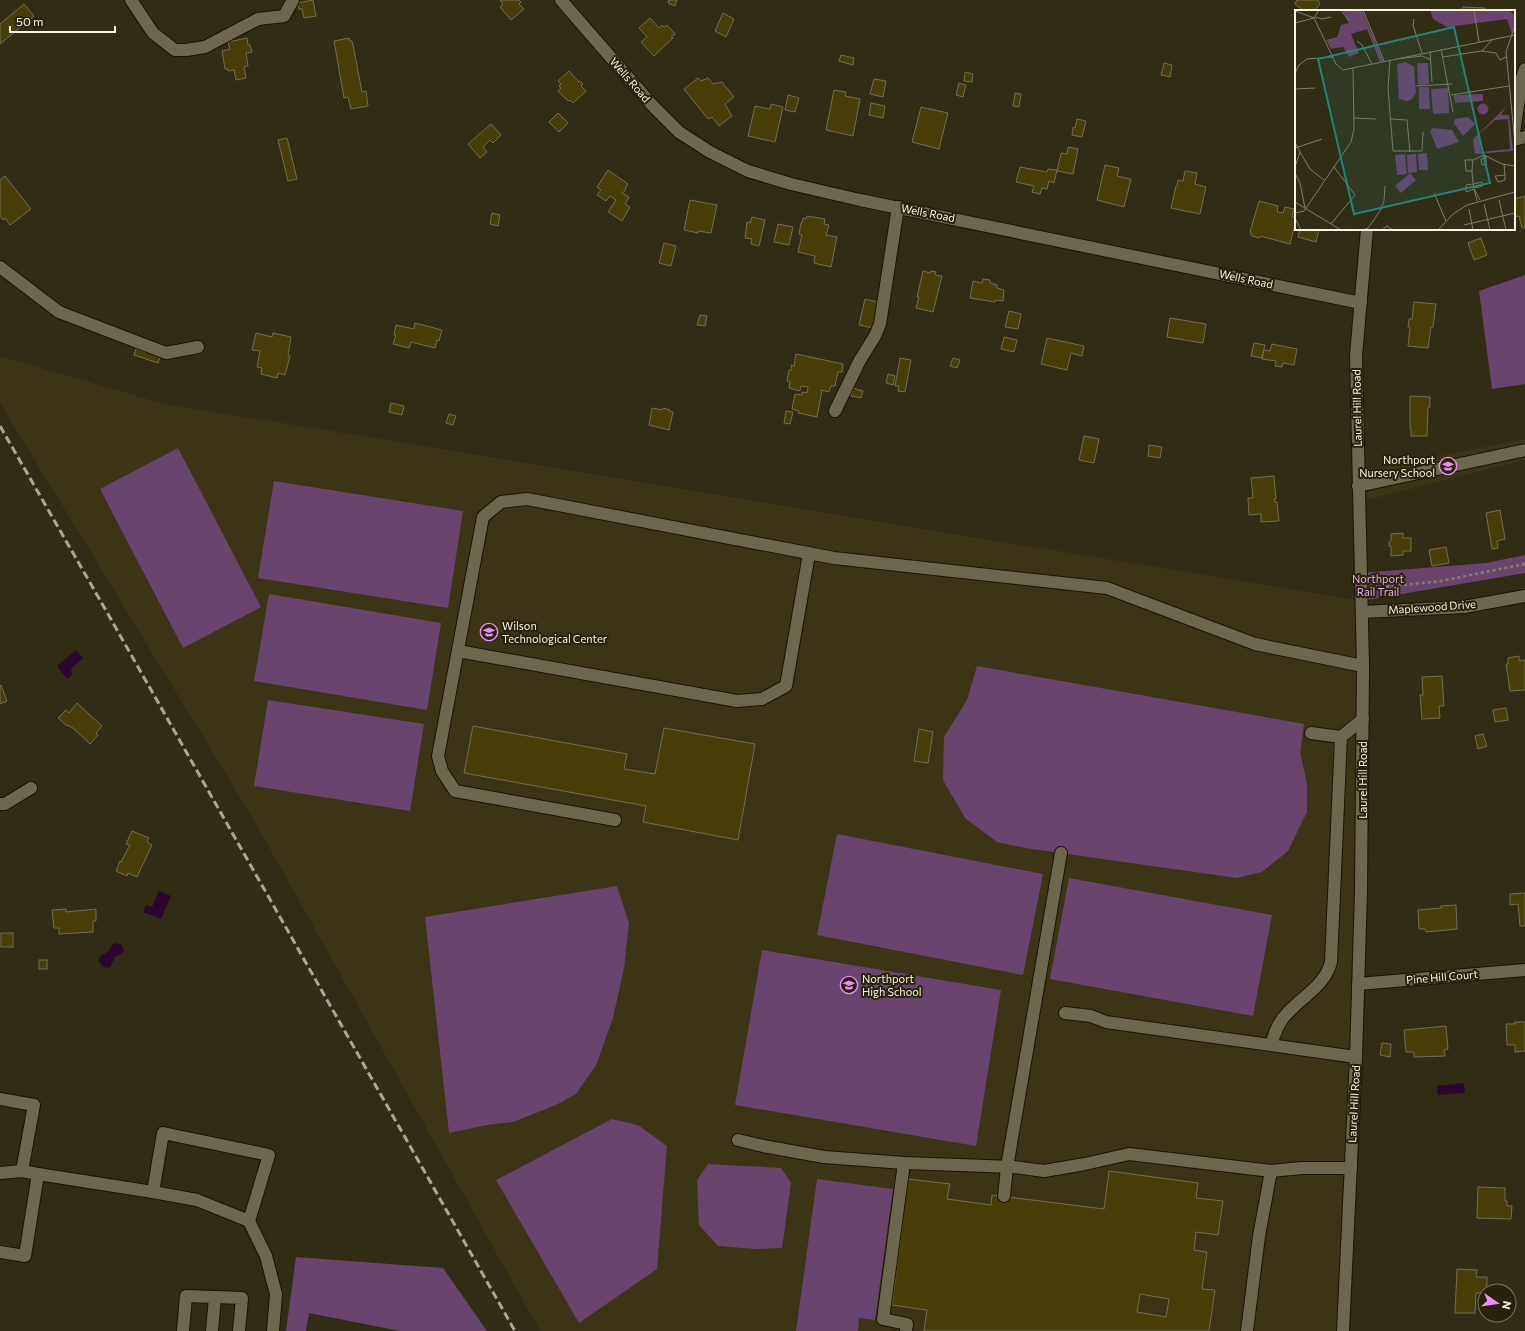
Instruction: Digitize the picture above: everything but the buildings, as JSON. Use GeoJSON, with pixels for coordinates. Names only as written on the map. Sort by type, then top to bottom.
{"type":"FeatureCollection","features":[{"type":"Feature","properties":{"kind":"street"},"geometry":{"type":"LineString","coordinates":[[131,0],[153,33],[175,50],[186,50],[205,46],[258,19],[284,16],[293,0]]}},
{"type":"Feature","properties":{"kind":"street","name":"Wells Road"},"geometry":{"type":"LineString","coordinates":[[561,0],[652,105],[679,132],[710,152],[748,171],[776,180],[860,200],[1361,303]]}},
{"type":"Feature","properties":{"kind":"street"},"geometry":{"type":"LineString","coordinates":[[1515,126],[1522,78],[1525,69]]}},
{"type":"Feature","properties":{"kind":"street"},"geometry":{"type":"LineString","coordinates":[[1515,140],[1525,137]]}},
{"type":"Feature","properties":{"kind":"street"},"geometry":{"type":"LineString","coordinates":[[835,411],[860,360],[875,336],[880,324],[898,208]]}},
{"type":"Feature","properties":{"kind":"street","name":"Laurel Hill Road"},"geometry":{"type":"LineString","coordinates":[[1343,1331],[1356,1057],[1362,830],[1363,666],[1356,356],[1366,230]]}},
{"type":"Feature","properties":{"kind":"street"},"geometry":{"type":"LineString","coordinates":[[0,267],[59,312],[166,353],[198,347]]}},
{"type":"Feature","properties":{"kind":"street"},"geometry":{"type":"LineString","coordinates":[[1358,486],[1525,450]]}},
{"type":"Feature","properties":{"kind":"street"},"geometry":{"type":"LineString","coordinates":[[615,820],[455,791],[442,771],[438,756],[483,517],[501,502],[527,499],[834,558],[1107,588],[1255,644],[1363,666]]}},
{"type":"Feature","properties":{"kind":"street"},"geometry":{"type":"LineString","coordinates":[[458,651],[737,701],[762,699],[786,686],[809,554]]}},
{"type":"Feature","properties":{"kind":"street","name":"Maplewood Drive"},"geometry":{"type":"LineString","coordinates":[[1362,612],[1464,607],[1525,596]]}},
{"type":"Feature","properties":{"kind":"street"},"geometry":{"type":"LineString","coordinates":[[1271,1045],[1275,1031],[1284,1017],[1319,984],[1328,972],[1331,962],[1341,738],[1363,719]]}},
{"type":"Feature","properties":{"kind":"street"},"geometry":{"type":"LineString","coordinates":[[1311,733],[1341,738]]}},
{"type":"Feature","properties":{"kind":"street"},"geometry":{"type":"LineString","coordinates":[[0,804],[5,804],[31,788]]}},
{"type":"Feature","properties":{"kind":"street"},"geometry":{"type":"LineString","coordinates":[[1004,1196],[1007,1167],[1061,853]]}},
{"type":"Feature","properties":{"kind":"street","name":"Pine Hill Court"},"geometry":{"type":"LineString","coordinates":[[1358,984],[1525,970]]}},
{"type":"Feature","properties":{"kind":"street"},"geometry":{"type":"LineString","coordinates":[[1065,1013],[1091,1016],[1106,1022],[1356,1057]]}},
{"type":"Feature","properties":{"kind":"street"},"geometry":{"type":"LineString","coordinates":[[0,1099],[34,1105],[22,1171]]}},
{"type":"Feature","properties":{"kind":"street"},"geometry":{"type":"LineString","coordinates":[[153,1192],[163,1133],[269,1155],[249,1221]]}},
{"type":"Feature","properties":{"kind":"street"},"geometry":{"type":"LineString","coordinates":[[738,1140],[824,1158],[1007,1167],[1044,1171],[1130,1154],[1271,1171],[1302,1168],[1351,1168]]}},
{"type":"Feature","properties":{"kind":"street"},"geometry":{"type":"LineString","coordinates":[[904,1163],[883,1319],[907,1324],[906,1331]]}},
{"type":"Feature","properties":{"kind":"street"},"geometry":{"type":"LineString","coordinates":[[0,1173],[22,1171],[197,1200],[249,1221],[266,1256],[276,1294],[273,1331]]}},
{"type":"Feature","properties":{"kind":"street"},"geometry":{"type":"LineString","coordinates":[[1247,1331],[1259,1236],[1271,1171]]}},
{"type":"Feature","properties":{"kind":"street"},"geometry":{"type":"LineString","coordinates":[[0,1252],[25,1256],[38,1174]]}},
{"type":"Feature","properties":{"kind":"street"},"geometry":{"type":"LineString","coordinates":[[183,1331],[186,1296],[242,1298],[239,1331]]}},
{"type":"Feature","properties":{"kind":"street"},"geometry":{"type":"LineString","coordinates":[[212,1331],[215,1297]]}},
{"type":"Feature","properties":{"kind":"path"},"geometry":{"type":"LineString","coordinates":[[1361,589],[1441,581],[1525,564]]}},
{"type":"Feature","properties":{"kind":"shaded area","name":"Northport High School"},"geometry":{"type":"Polygon","coordinates":[[[0,356],[161,403],[1361,601],[1351,1053],[1339,1331],[540,1331],[255,822],[0,403],[0,356]]]}},
{"type":"Feature","properties":{"kind":"shaded area","name":"Northport Nursery School"},"geometry":{"type":"Polygon","coordinates":[[[1525,439],[1525,460],[1364,501],[1364,471],[1525,439]]]}},
{"type":"Feature","properties":{"kind":"shaded area"},"geometry":{"type":"Polygon","coordinates":[[[76,650],[83,658],[71,669],[72,675],[67,679],[57,666],[76,650]]]}},
{"type":"Feature","properties":{"kind":"shaded area"},"geometry":{"type":"Polygon","coordinates":[[[159,891],[171,896],[161,919],[143,912],[146,905],[152,907],[159,891]]]}},
{"type":"Feature","properties":{"kind":"shaded area"},"geometry":{"type":"Polygon","coordinates":[[[116,943],[122,945],[124,951],[115,957],[110,968],[103,967],[99,962],[99,957],[109,951],[112,945],[116,943]]]}},
{"type":"Feature","properties":{"kind":"shaded area"},"geometry":{"type":"Polygon","coordinates":[[[1464,1083],[1465,1093],[1438,1095],[1437,1086],[1464,1083]]]}},
{"type":"Feature","properties":{"kind":"green space"},"geometry":{"type":"Polygon","coordinates":[[[1525,275],[1525,384],[1492,389],[1479,291],[1525,275]]]}},
{"type":"Feature","properties":{"kind":"green space"},"geometry":{"type":"Polygon","coordinates":[[[178,448],[261,607],[183,648],[100,489],[178,448]]]}},
{"type":"Feature","properties":{"kind":"green space"},"geometry":{"type":"Polygon","coordinates":[[[274,481],[463,511],[448,608],[258,578],[274,481]]]}},
{"type":"Feature","properties":{"kind":"green space","name":"Northport Rail Trail"},"geometry":{"type":"Polygon","coordinates":[[[1525,555],[1525,573],[1361,601],[1361,573],[1486,563],[1525,555]]]}},
{"type":"Feature","properties":{"kind":"green space"},"geometry":{"type":"Polygon","coordinates":[[[269,594],[441,623],[427,710],[254,681],[269,594]]]}},
{"type":"Feature","properties":{"kind":"green space"},"geometry":{"type":"Polygon","coordinates":[[[977,666],[1304,724],[1300,753],[1307,783],[1307,812],[1288,851],[1262,872],[1237,878],[1025,848],[997,842],[965,818],[943,780],[944,737],[967,700],[977,666]]]}},
{"type":"Feature","properties":{"kind":"green space"},"geometry":{"type":"Polygon","coordinates":[[[268,700],[424,724],[410,811],[254,786],[268,700]]]}},
{"type":"Feature","properties":{"kind":"green space"},"geometry":{"type":"Polygon","coordinates":[[[837,834],[1043,874],[1023,975],[817,935],[837,834]]]}},
{"type":"Feature","properties":{"kind":"green space"},"geometry":{"type":"Polygon","coordinates":[[[1069,878],[1272,915],[1253,1016],[1050,979],[1069,878]]]}},
{"type":"Feature","properties":{"kind":"green space"},"geometry":{"type":"Polygon","coordinates":[[[617,886],[629,923],[624,968],[613,1018],[596,1065],[576,1094],[556,1105],[513,1122],[487,1125],[449,1133],[425,917],[617,886]]]}},
{"type":"Feature","properties":{"kind":"green space"},"geometry":{"type":"Polygon","coordinates":[[[762,950],[1001,990],[976,1146],[735,1105],[762,950]]]}},
{"type":"Feature","properties":{"kind":"green space"},"geometry":{"type":"Polygon","coordinates":[[[612,1119],[638,1125],[667,1146],[657,1269],[579,1323],[496,1180],[612,1119]]]}},
{"type":"Feature","properties":{"kind":"green space"},"geometry":{"type":"Polygon","coordinates":[[[708,1164],[781,1168],[791,1183],[782,1248],[755,1249],[718,1246],[699,1225],[697,1180],[708,1164]]]}},
{"type":"Feature","properties":{"kind":"green space"},"geometry":{"type":"Polygon","coordinates":[[[817,1179],[893,1189],[875,1320],[859,1318],[858,1331],[796,1331],[817,1179]]]}},
{"type":"Feature","properties":{"kind":"green space"},"geometry":{"type":"Polygon","coordinates":[[[296,1257],[443,1268],[487,1331],[400,1331],[309,1313],[306,1331],[286,1331],[296,1257]]]}},
{"type":"Feature","properties":{"kind":"railway"},"geometry":{"type":"LineString","coordinates":[[0,426],[515,1331]]}},
{"type":"Feature","properties":{"kind":"place","name":"Northport Nursery School"},"geometry":{"type":"Point","coordinates":[1448,466]}},
{"type":"Feature","properties":{"kind":"place","name":"Wilson Technological Center"},"geometry":{"type":"Point","coordinates":[489,632]}},
{"type":"Feature","properties":{"kind":"place","name":"Northport High School"},"geometry":{"type":"Point","coordinates":[849,985]}}]}
